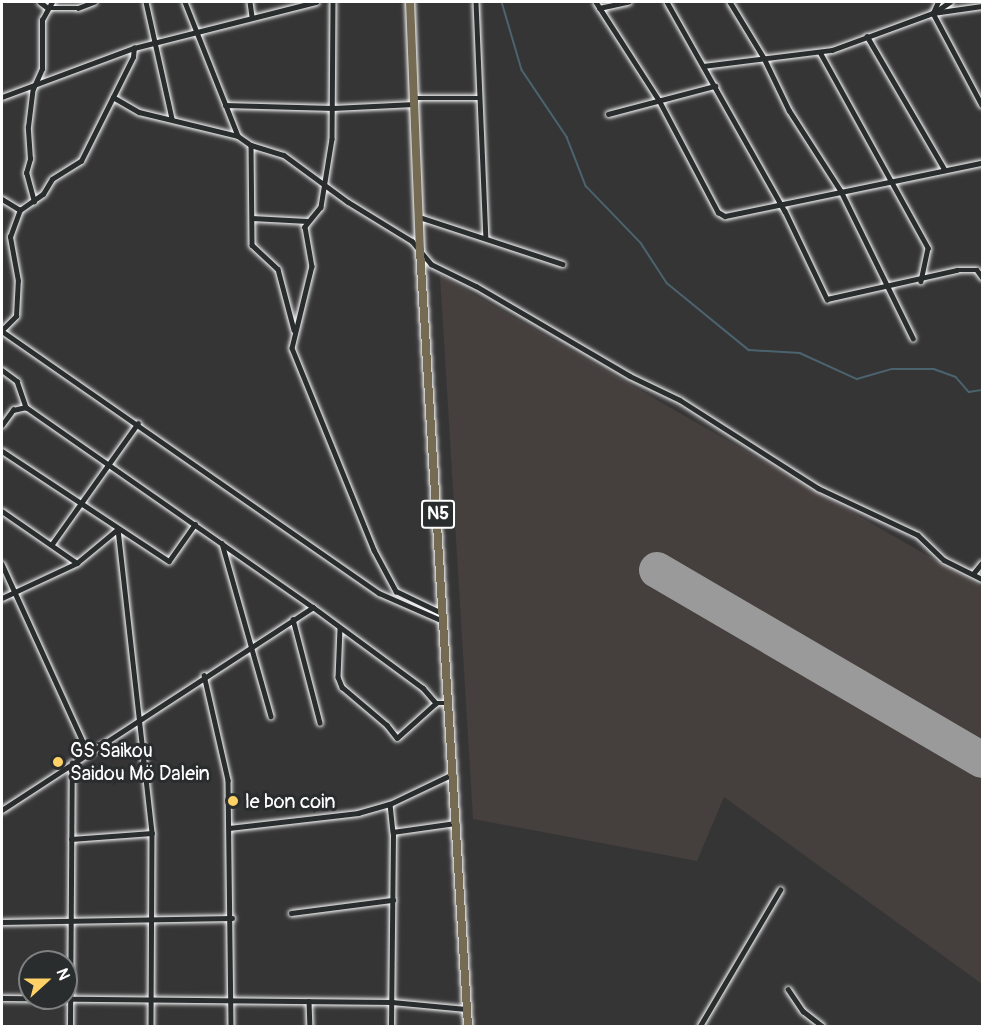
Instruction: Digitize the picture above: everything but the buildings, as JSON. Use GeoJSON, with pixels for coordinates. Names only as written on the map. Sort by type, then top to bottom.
{"type":"FeatureCollection","features":[{"type":"Feature","properties":{"kind":"highway","name":"N5"},"geometry":{"type":"LineString","coordinates":[[410,2],[420,250],[455,773],[468,1026]]}},
{"type":"Feature","properties":{"kind":"street"},"geometry":{"type":"LineString","coordinates":[[40,2],[48,8],[78,8],[94,2]]}},
{"type":"Feature","properties":{"kind":"street"},"geometry":{"type":"LineString","coordinates":[[34,202],[26,173],[30,159],[28,127],[42,69],[42,20],[52,2]]}},
{"type":"Feature","properties":{"kind":"street"},"geometry":{"type":"LineString","coordinates":[[146,2],[172,118]]}},
{"type":"Feature","properties":{"kind":"street"},"geometry":{"type":"LineString","coordinates":[[185,2],[198,29],[238,136]]}},
{"type":"Feature","properties":{"kind":"street"},"geometry":{"type":"LineString","coordinates":[[250,2],[252,16]]}},
{"type":"Feature","properties":{"kind":"street"},"geometry":{"type":"LineString","coordinates":[[2,97],[135,48],[198,29],[316,2]]}},
{"type":"Feature","properties":{"kind":"street"},"geometry":{"type":"LineString","coordinates":[[333,2],[333,108],[326,183],[321,207],[307,221],[304,233],[312,266],[294,330],[292,348],[374,550],[396,591],[445,618]]}},
{"type":"Feature","properties":{"kind":"street"},"geometry":{"type":"LineString","coordinates":[[476,2],[478,98],[486,238]]}},
{"type":"Feature","properties":{"kind":"street"},"geometry":{"type":"LineString","coordinates":[[596,2],[658,100],[718,212],[734,216],[841,191],[982,163]]}},
{"type":"Feature","properties":{"kind":"street"},"geometry":{"type":"LineString","coordinates":[[599,8],[628,2]]}},
{"type":"Feature","properties":{"kind":"street"},"geometry":{"type":"LineString","coordinates":[[667,2],[781,204],[827,299],[921,281],[957,270],[977,270],[982,277]]}},
{"type":"Feature","properties":{"kind":"street"},"geometry":{"type":"LineString","coordinates":[[730,2],[764,58],[789,110],[841,191],[913,338]]}},
{"type":"Feature","properties":{"kind":"street"},"geometry":{"type":"LineString","coordinates":[[933,13],[938,2]]}},
{"type":"Feature","properties":{"kind":"street"},"geometry":{"type":"LineString","coordinates":[[933,13],[950,2]]}},
{"type":"Feature","properties":{"kind":"street"},"geometry":{"type":"LineString","coordinates":[[703,66],[820,52],[933,13],[982,6]]}},
{"type":"Feature","properties":{"kind":"street"},"geometry":{"type":"LineString","coordinates":[[933,13],[982,102]]}},
{"type":"Feature","properties":{"kind":"street"},"geometry":{"type":"LineString","coordinates":[[867,36],[945,170]]}},
{"type":"Feature","properties":{"kind":"street"},"geometry":{"type":"LineString","coordinates":[[135,48],[81,161],[52,179],[34,202],[20,210],[10,237],[18,281],[16,316],[2,330],[138,423],[206,474],[379,594],[445,618]]}},
{"type":"Feature","properties":{"kind":"street"},"geometry":{"type":"LineString","coordinates":[[820,52],[894,180],[928,248],[921,281]]}},
{"type":"Feature","properties":{"kind":"street"},"geometry":{"type":"LineString","coordinates":[[608,114],[715,87]]}},
{"type":"Feature","properties":{"kind":"street"},"geometry":{"type":"LineString","coordinates":[[113,97],[139,112],[172,118],[238,136],[251,145],[284,155],[420,250],[431,264],[476,286],[630,376],[680,400],[818,488],[918,535],[944,560],[982,579]]}},
{"type":"Feature","properties":{"kind":"street"},"geometry":{"type":"LineString","coordinates":[[225,105],[333,108],[478,98]]}},
{"type":"Feature","properties":{"kind":"street"},"geometry":{"type":"LineString","coordinates":[[251,145],[252,245],[278,269],[294,330]]}},
{"type":"Feature","properties":{"kind":"street"},"geometry":{"type":"LineString","coordinates":[[2,199],[20,210]]}},
{"type":"Feature","properties":{"kind":"street"},"geometry":{"type":"LineString","coordinates":[[419,217],[563,264]]}},
{"type":"Feature","properties":{"kind":"street"},"geometry":{"type":"LineString","coordinates":[[252,218],[307,221]]}},
{"type":"Feature","properties":{"kind":"street"},"geometry":{"type":"LineString","coordinates":[[2,370],[17,381],[26,407],[313,607],[423,688],[436,703]]}},
{"type":"Feature","properties":{"kind":"street"},"geometry":{"type":"LineString","coordinates":[[2,425],[13,410],[26,407]]}},
{"type":"Feature","properties":{"kind":"street"},"geometry":{"type":"LineString","coordinates":[[52,544],[138,423]]}},
{"type":"Feature","properties":{"kind":"street"},"geometry":{"type":"LineString","coordinates":[[2,451],[169,561],[195,524]]}},
{"type":"Feature","properties":{"kind":"street"},"geometry":{"type":"LineString","coordinates":[[2,511],[77,563]]}},
{"type":"Feature","properties":{"kind":"street"},"geometry":{"type":"LineString","coordinates":[[2,598],[77,563],[118,529]]}},
{"type":"Feature","properties":{"kind":"street"},"geometry":{"type":"LineString","coordinates":[[118,529],[152,833],[152,1026]]}},
{"type":"Feature","properties":{"kind":"street"},"geometry":{"type":"LineString","coordinates":[[222,543],[271,716]]}},
{"type":"Feature","properties":{"kind":"street"},"geometry":{"type":"LineString","coordinates":[[973,574],[982,563]]}},
{"type":"Feature","properties":{"kind":"street"},"geometry":{"type":"LineString","coordinates":[[2,564],[88,753]]}},
{"type":"Feature","properties":{"kind":"street"},"geometry":{"type":"LineString","coordinates":[[2,810],[204,675],[313,607]]}},
{"type":"Feature","properties":{"kind":"street"},"geometry":{"type":"LineString","coordinates":[[293,619],[320,723]]}},
{"type":"Feature","properties":{"kind":"street"},"geometry":{"type":"LineString","coordinates":[[340,628],[338,677],[342,687],[387,724],[397,738],[436,703],[450,703]]}},
{"type":"Feature","properties":{"kind":"street"},"geometry":{"type":"LineString","coordinates":[[204,675],[228,780],[228,884],[232,918],[231,1026]]}},
{"type":"Feature","properties":{"kind":"street"},"geometry":{"type":"LineString","coordinates":[[71,950],[72,764]]}},
{"type":"Feature","properties":{"kind":"street"},"geometry":{"type":"LineString","coordinates":[[229,828],[358,813],[390,804],[455,773]]}},
{"type":"Feature","properties":{"kind":"street"},"geometry":{"type":"LineString","coordinates":[[390,804],[393,832],[392,1026]]}},
{"type":"Feature","properties":{"kind":"street"},"geometry":{"type":"LineString","coordinates":[[393,832],[458,823]]}},
{"type":"Feature","properties":{"kind":"street"},"geometry":{"type":"LineString","coordinates":[[71,839],[152,833]]}},
{"type":"Feature","properties":{"kind":"street"},"geometry":{"type":"LineString","coordinates":[[700,1026],[780,890]]}},
{"type":"Feature","properties":{"kind":"street"},"geometry":{"type":"LineString","coordinates":[[291,913],[393,900]]}},
{"type":"Feature","properties":{"kind":"street"},"geometry":{"type":"LineString","coordinates":[[2,922],[232,918]]}},
{"type":"Feature","properties":{"kind":"street"},"geometry":{"type":"LineString","coordinates":[[788,989],[803,1011],[822,1026]]}},
{"type":"Feature","properties":{"kind":"street"},"geometry":{"type":"LineString","coordinates":[[2,998],[18,998]]}},
{"type":"Feature","properties":{"kind":"street"},"geometry":{"type":"LineString","coordinates":[[78,999],[392,1002],[468,1009]]}},
{"type":"Feature","properties":{"kind":"street"},"geometry":{"type":"LineString","coordinates":[[309,1001],[310,1026]]}},
{"type":"Feature","properties":{"kind":"street"},"geometry":{"type":"LineString","coordinates":[[70,1010],[70,1026]]}},
{"type":"Feature","properties":{"kind":"shaded area"},"geometry":{"type":"Polygon","coordinates":[[[440,275],[982,587],[982,984],[724,797],[697,861],[473,819],[440,275]]]}},
{"type":"Feature","properties":{"kind":"waterway"},"geometry":{"type":"LineString","coordinates":[[502,2],[522,70],[567,137],[586,186],[641,243],[667,283],[749,350],[800,353],[857,379],[893,369],[934,369],[956,377],[969,392],[982,390]]}},
{"type":"Feature","properties":{"kind":"runway"},"geometry":{"type":"LineString","coordinates":[[657,570],[982,760]]}},
{"type":"Feature","properties":{"kind":"place","name":"GS Saikou Saidou Mö Dalein"},"geometry":{"type":"Point","coordinates":[58,762]}},
{"type":"Feature","properties":{"kind":"place","name":"le bon coin"},"geometry":{"type":"Point","coordinates":[233,801]}}]}
